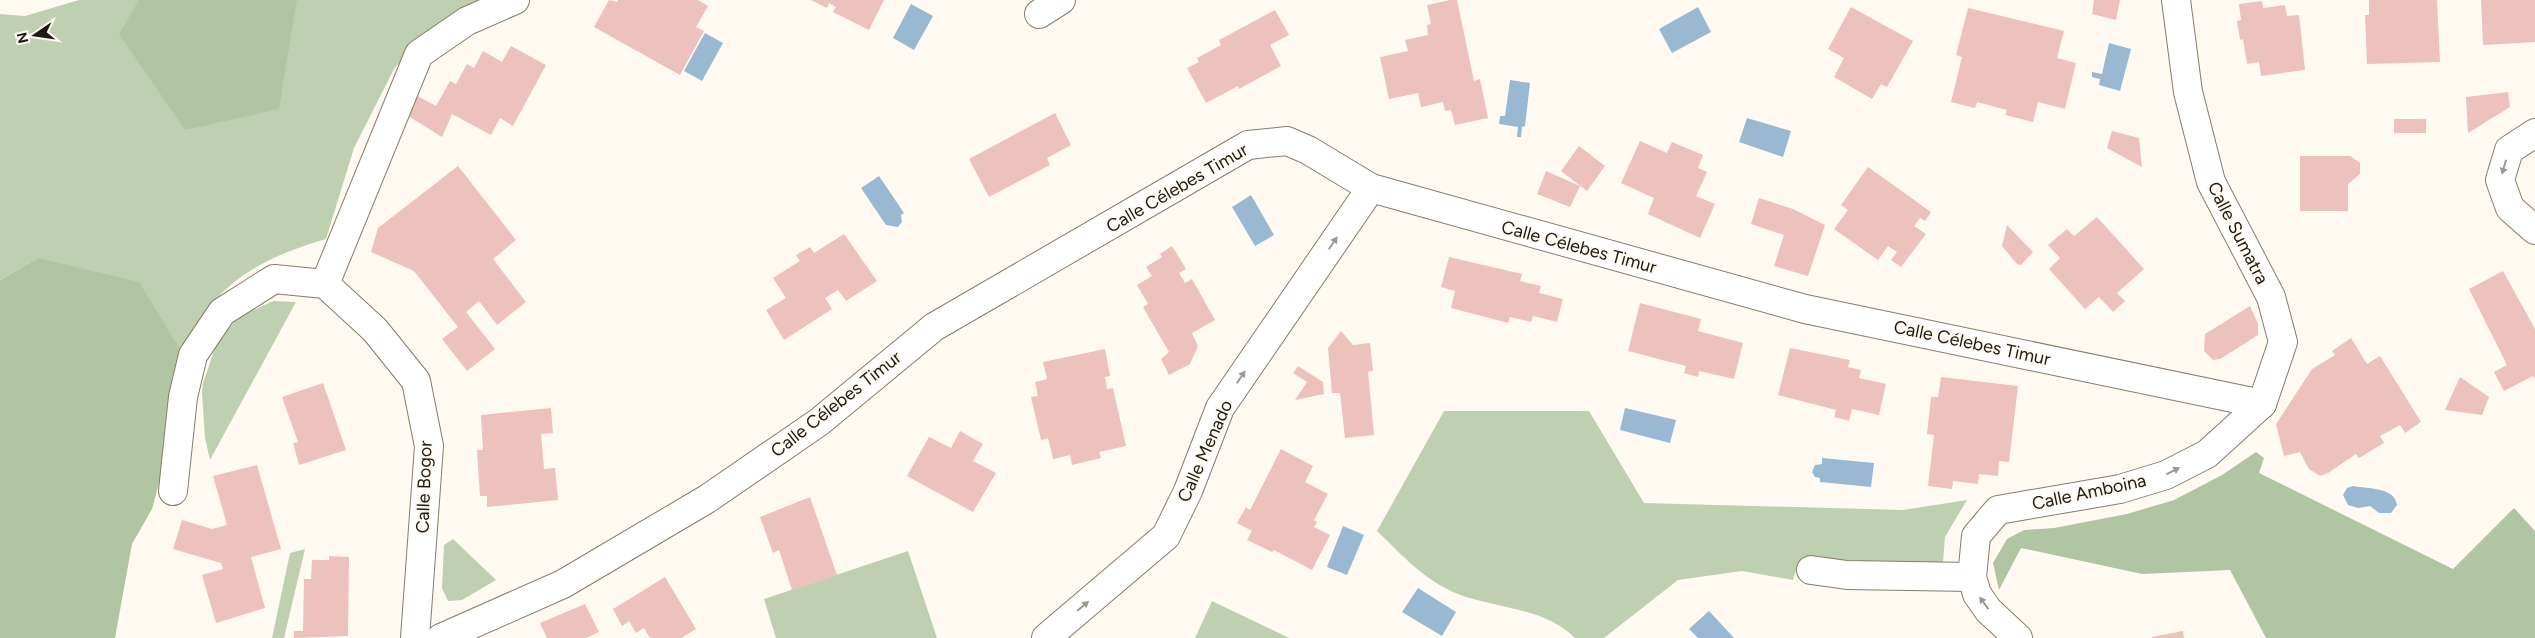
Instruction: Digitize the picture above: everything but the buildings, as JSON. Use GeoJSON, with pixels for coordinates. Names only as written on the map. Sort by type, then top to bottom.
{"type":"FeatureCollection","features":[{"type":"Feature","properties":{"kind":"street"},"geometry":{"type":"LineString","coordinates":[[173,491],[183,397],[192,355],[222,312],[274,279],[325,284],[419,54],[466,21],[515,0]]}},
{"type":"Feature","properties":{"kind":"street","name":"Calle Sumatra"},"geometry":{"type":"LineString","coordinates":[[2176,0],[2188,92],[2211,182],[2271,297],[2284,342],[2262,404]]}},
{"type":"Feature","properties":{"kind":"street"},"geometry":{"type":"LineString","coordinates":[[2535,133],[2509,150],[2500,180],[2510,208],[2535,230]]}},
{"type":"Feature","properties":{"kind":"street","name":"Calle Célebes Timur"},"geometry":{"type":"LineString","coordinates":[[442,638],[563,584],[707,499],[819,422],[934,327],[1248,144],[1287,141],[1308,150],[1371,188],[1804,308],[2262,404]]}},
{"type":"Feature","properties":{"kind":"street","name":"Calle Menado"},"geometry":{"type":"LineString","coordinates":[[1046,638],[1166,536],[1188,491],[1220,408],[1371,188]]}},
{"type":"Feature","properties":{"kind":"street","name":"Calle Bogor"},"geometry":{"type":"LineString","coordinates":[[325,284],[375,330],[416,381],[429,446],[416,638]]}},
{"type":"Feature","properties":{"kind":"street","name":"Calle Amboina"},"geometry":{"type":"LineString","coordinates":[[2018,638],[1988,610],[1977,594],[1972,577],[1976,536],[1998,510],[2120,489],[2166,475],[2207,454],[2262,404]]}},
{"type":"Feature","properties":{"kind":"street"},"geometry":{"type":"LineString","coordinates":[[1811,570],[1847,575],[1972,577]]}},
{"type":"Feature","properties":{"kind":"green space"},"geometry":{"type":"Polygon","coordinates":[[[79,0],[495,0],[425,33],[394,69],[354,148],[326,239],[279,255],[238,279],[208,307],[181,351],[38,258],[0,280],[0,14],[25,16],[79,0]]]}},
{"type":"Feature","properties":{"kind":"green space"},"geometry":{"type":"Polygon","coordinates":[[[139,0],[297,0],[279,109],[185,130],[119,34],[139,0]]]}},
{"type":"Feature","properties":{"kind":"green space"},"geometry":{"type":"Polygon","coordinates":[[[38,258],[139,282],[181,351],[165,461],[152,509],[132,544],[115,638],[0,638],[0,280],[38,258]]]}},
{"type":"Feature","properties":{"kind":"green space"},"geometry":{"type":"Polygon","coordinates":[[[273,301],[296,302],[210,460],[205,438],[202,393],[203,383],[216,345],[237,318],[273,301]]]}},
{"type":"Feature","properties":{"kind":"green space"},"geometry":{"type":"Polygon","coordinates":[[[1444,411],[1589,411],[1644,503],[1903,510],[1967,500],[1945,537],[1943,562],[1832,565],[1811,555],[1798,563],[1793,580],[1742,571],[1678,580],[1604,638],[1575,638],[1563,628],[1535,614],[1473,599],[1446,589],[1414,567],[1377,531],[1444,411]]]}},
{"type":"Feature","properties":{"kind":"green space"},"geometry":{"type":"Polygon","coordinates":[[[2256,452],[2264,458],[2259,473],[2453,569],[2514,508],[2535,531],[2535,638],[2266,638],[2230,570],[2142,574],[2021,548],[1999,590],[1993,563],[2007,539],[2024,530],[2054,528],[2127,514],[2174,500],[2222,475],[2256,452]]]}},
{"type":"Feature","properties":{"kind":"green space"},"geometry":{"type":"Polygon","coordinates":[[[453,539],[496,580],[462,600],[448,601],[442,588],[444,545],[453,539]]]}},
{"type":"Feature","properties":{"kind":"green space"},"geometry":{"type":"Polygon","coordinates":[[[305,549],[284,638],[272,638],[290,553],[305,549]]]}},
{"type":"Feature","properties":{"kind":"green space"},"geometry":{"type":"Polygon","coordinates":[[[908,551],[937,638],[776,638],[764,599],[908,551]]]}},
{"type":"Feature","properties":{"kind":"green space"},"geometry":{"type":"Polygon","coordinates":[[[1212,601],[1289,638],[1195,638],[1212,601]]]}},
{"type":"Feature","properties":{"kind":"water"},"geometry":{"type":"Polygon","coordinates":[[[911,4],[933,16],[914,50],[893,38],[911,4]]]}},
{"type":"Feature","properties":{"kind":"water"},"geometry":{"type":"Polygon","coordinates":[[[1698,7],[1711,32],[1672,53],[1659,29],[1698,7]]]}},
{"type":"Feature","properties":{"kind":"water"},"geometry":{"type":"Polygon","coordinates":[[[705,33],[723,43],[702,81],[684,71],[705,33]]]}},
{"type":"Feature","properties":{"kind":"water"},"geometry":{"type":"Polygon","coordinates":[[[2109,43],[2131,49],[2120,91],[2099,85],[2100,79],[2092,77],[2092,72],[2102,74],[2109,43]]]}},
{"type":"Feature","properties":{"kind":"water"},"geometry":{"type":"Polygon","coordinates":[[[1510,80],[1530,83],[1525,126],[1522,127],[1521,137],[1517,137],[1518,127],[1499,124],[1500,116],[1505,116],[1510,80]]]}},
{"type":"Feature","properties":{"kind":"water"},"geometry":{"type":"Polygon","coordinates":[[[1747,118],[1791,131],[1783,157],[1739,142],[1747,118]]]}},
{"type":"Feature","properties":{"kind":"water"},"geometry":{"type":"Polygon","coordinates":[[[879,176],[904,213],[901,215],[902,222],[898,227],[886,225],[861,188],[879,176]]]}},
{"type":"Feature","properties":{"kind":"water"},"geometry":{"type":"Polygon","coordinates":[[[1251,195],[1274,235],[1255,246],[1232,207],[1251,195]]]}},
{"type":"Feature","properties":{"kind":"water"},"geometry":{"type":"Polygon","coordinates":[[[1625,408],[1676,420],[1670,443],[1620,430],[1625,408]]]}},
{"type":"Feature","properties":{"kind":"water"},"geometry":{"type":"Polygon","coordinates":[[[1822,458],[1874,463],[1871,487],[1820,482],[1820,478],[1815,477],[1812,472],[1815,465],[1822,464],[1822,458]]]}},
{"type":"Feature","properties":{"kind":"water"},"geometry":{"type":"Polygon","coordinates":[[[2353,486],[2386,492],[2395,499],[2397,505],[2391,513],[2379,513],[2370,506],[2358,508],[2348,505],[2343,495],[2347,488],[2353,486]]]}},
{"type":"Feature","properties":{"kind":"water"},"geometry":{"type":"Polygon","coordinates":[[[1343,526],[1364,535],[1347,575],[1327,567],[1343,526]]]}},
{"type":"Feature","properties":{"kind":"water"},"geometry":{"type":"Polygon","coordinates":[[[1418,588],[1456,612],[1442,636],[1402,612],[1418,588]]]}},
{"type":"Feature","properties":{"kind":"water"},"geometry":{"type":"Polygon","coordinates":[[[1709,611],[1734,638],[1698,638],[1689,629],[1709,611]]]}}]}
